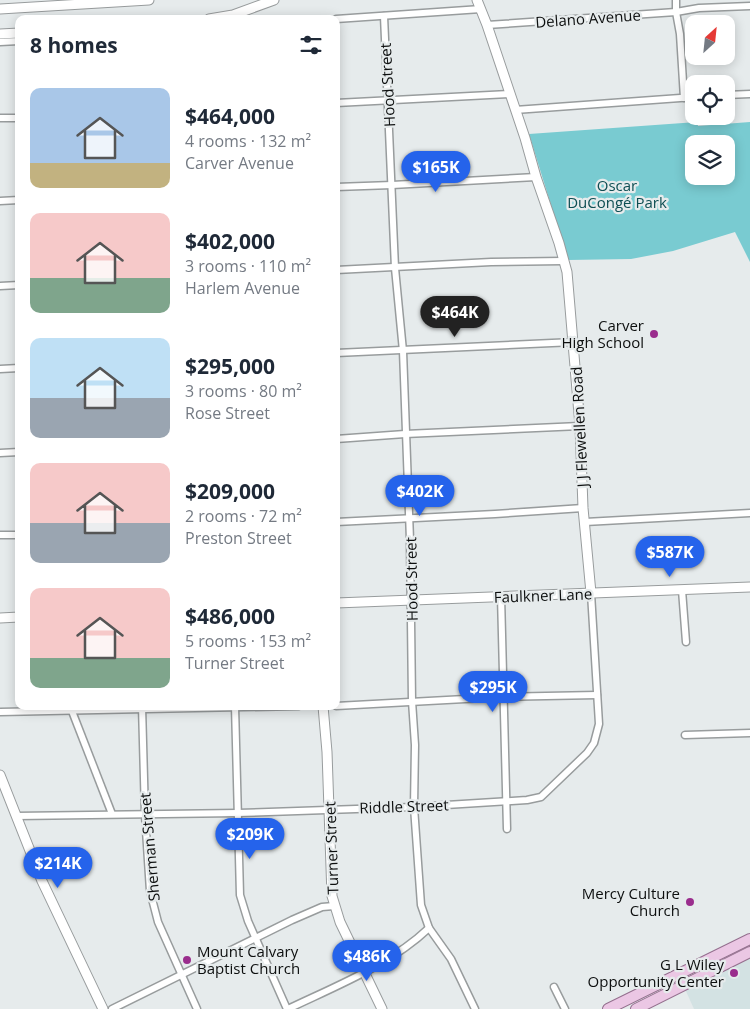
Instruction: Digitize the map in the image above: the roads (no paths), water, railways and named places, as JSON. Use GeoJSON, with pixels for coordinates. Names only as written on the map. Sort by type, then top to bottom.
{"type":"FeatureCollection","features":[{"type":"Feature","properties":{"kind":"main road"},"geometry":{"type":"LineString","coordinates":[[608,1009],[750,939]]}},
{"type":"Feature","properties":{"kind":"main road"},"geometry":{"type":"LineString","coordinates":[[636,1009],[750,952]]}},
{"type":"Feature","properties":{"kind":"street"},"geometry":{"type":"LineString","coordinates":[[0,9],[149,0]]}},
{"type":"Feature","properties":{"kind":"street"},"geometry":{"type":"LineString","coordinates":[[228,15],[274,0]]}},
{"type":"Feature","properties":{"kind":"street","name":"J J Flewellen Road"},"geometry":{"type":"LineString","coordinates":[[476,0],[487,25],[559,243],[570,290],[599,724],[594,743],[572,769]]}},
{"type":"Feature","properties":{"kind":"street"},"geometry":{"type":"LineString","coordinates":[[515,110],[684,98],[676,0]]}},
{"type":"Feature","properties":{"kind":"street","name":"Delano Avenue"},"geometry":{"type":"LineString","coordinates":[[487,25],[676,12],[699,8],[750,6]]}},
{"type":"Feature","properties":{"kind":"street"},"geometry":{"type":"LineString","coordinates":[[340,19],[481,9]]}},
{"type":"Feature","properties":{"kind":"street","name":"Hood Street"},"geometry":{"type":"LineString","coordinates":[[384,16],[395,268],[402,351],[409,518],[412,601],[412,701],[415,745],[414,807],[421,909],[429,928],[451,959],[475,1009]]}},
{"type":"Feature","properties":{"kind":"street"},"geometry":{"type":"LineString","coordinates":[[0,34],[15,33]]}},
{"type":"Feature","properties":{"kind":"street"},"geometry":{"type":"LineString","coordinates":[[0,42],[15,41]]}},
{"type":"Feature","properties":{"kind":"street"},"geometry":{"type":"LineString","coordinates":[[340,103],[509,94]]}},
{"type":"Feature","properties":{"kind":"street"},"geometry":{"type":"LineString","coordinates":[[735,95],[750,94]]}},
{"type":"Feature","properties":{"kind":"street"},"geometry":{"type":"LineString","coordinates":[[0,118],[15,118]]}},
{"type":"Feature","properties":{"kind":"street"},"geometry":{"type":"LineString","coordinates":[[340,186],[536,178]]}},
{"type":"Feature","properties":{"kind":"street"},"geometry":{"type":"LineString","coordinates":[[0,201],[15,200]]}},
{"type":"Feature","properties":{"kind":"street"},"geometry":{"type":"LineString","coordinates":[[340,270],[490,262],[563,261]]}},
{"type":"Feature","properties":{"kind":"street"},"geometry":{"type":"LineString","coordinates":[[0,286],[15,285]]}},
{"type":"Feature","properties":{"kind":"street"},"geometry":{"type":"LineString","coordinates":[[340,353],[574,342]]}},
{"type":"Feature","properties":{"kind":"street"},"geometry":{"type":"LineString","coordinates":[[0,370],[15,368]]}},
{"type":"Feature","properties":{"kind":"street"},"geometry":{"type":"LineString","coordinates":[[340,439],[580,426]]}},
{"type":"Feature","properties":{"kind":"street"},"geometry":{"type":"LineString","coordinates":[[0,453],[15,452]]}},
{"type":"Feature","properties":{"kind":"street"},"geometry":{"type":"LineString","coordinates":[[340,522],[584,508]]}},
{"type":"Feature","properties":{"kind":"street"},"geometry":{"type":"LineString","coordinates":[[585,522],[750,513]]}},
{"type":"Feature","properties":{"kind":"street"},"geometry":{"type":"LineString","coordinates":[[0,535],[15,534]]}},
{"type":"Feature","properties":{"kind":"street","name":"Faulkner Lane"},"geometry":{"type":"LineString","coordinates":[[340,603],[750,587]]}},
{"type":"Feature","properties":{"kind":"street"},"geometry":{"type":"LineString","coordinates":[[682,590],[686,642]]}},
{"type":"Feature","properties":{"kind":"street"},"geometry":{"type":"LineString","coordinates":[[501,596],[502,697],[507,830]]}},
{"type":"Feature","properties":{"kind":"street"},"geometry":{"type":"LineString","coordinates":[[0,618],[15,617]]}},
{"type":"Feature","properties":{"kind":"street"},"geometry":{"type":"LineString","coordinates":[[340,706],[502,697],[597,695]]}},
{"type":"Feature","properties":{"kind":"street"},"geometry":{"type":"LineString","coordinates":[[0,712],[47,710]]}},
{"type":"Feature","properties":{"kind":"street"},"geometry":{"type":"LineString","coordinates":[[71,710],[112,814]]}},
{"type":"Feature","properties":{"kind":"street","name":"Sherman Street"},"geometry":{"type":"LineString","coordinates":[[143,710],[145,815],[150,891],[158,922],[197,1009]]}},
{"type":"Feature","properties":{"kind":"street"},"geometry":{"type":"LineString","coordinates":[[235,710],[240,895],[244,912],[288,1009],[364,972],[401,950],[429,928]]}},
{"type":"Feature","properties":{"kind":"street","name":"Turner Street"},"geometry":{"type":"LineString","coordinates":[[323,710],[327,752],[331,884],[334,906],[382,1009]]}},
{"type":"Feature","properties":{"kind":"street"},"geometry":{"type":"LineString","coordinates":[[685,735],[750,732]]}},
{"type":"Feature","properties":{"kind":"street","name":"Riddle Street"},"geometry":{"type":"LineString","coordinates":[[16,816],[238,813],[507,802],[541,797],[572,769]]}},
{"type":"Feature","properties":{"kind":"street"},"geometry":{"type":"LineString","coordinates":[[0,775],[52,904],[103,1009]]}},
{"type":"Feature","properties":{"kind":"street"},"geometry":{"type":"LineString","coordinates":[[112,1009],[256,937],[322,907],[334,906]]}},
{"type":"Feature","properties":{"kind":"street"},"geometry":{"type":"LineString","coordinates":[[554,987],[565,1009]]}},
{"type":"Feature","properties":{"kind":"place","name":"Carver High School"},"geometry":{"type":"Point","coordinates":[654,334]}},
{"type":"Feature","properties":{"kind":"place","name":"Mercy Culture Church"},"geometry":{"type":"Point","coordinates":[690,902]}},
{"type":"Feature","properties":{"kind":"place","name":"Mount Calvary Baptist Church"},"geometry":{"type":"Point","coordinates":[187,960]}},
{"type":"Feature","properties":{"kind":"place","name":"G L Wiley Opportunity Center"},"geometry":{"type":"Point","coordinates":[734,973]}},
{"type":"Feature","properties":{"kind":"park label","name":"Oscar DuCongé Park"},"geometry":{"type":"Point","coordinates":[617,194]}}]}
